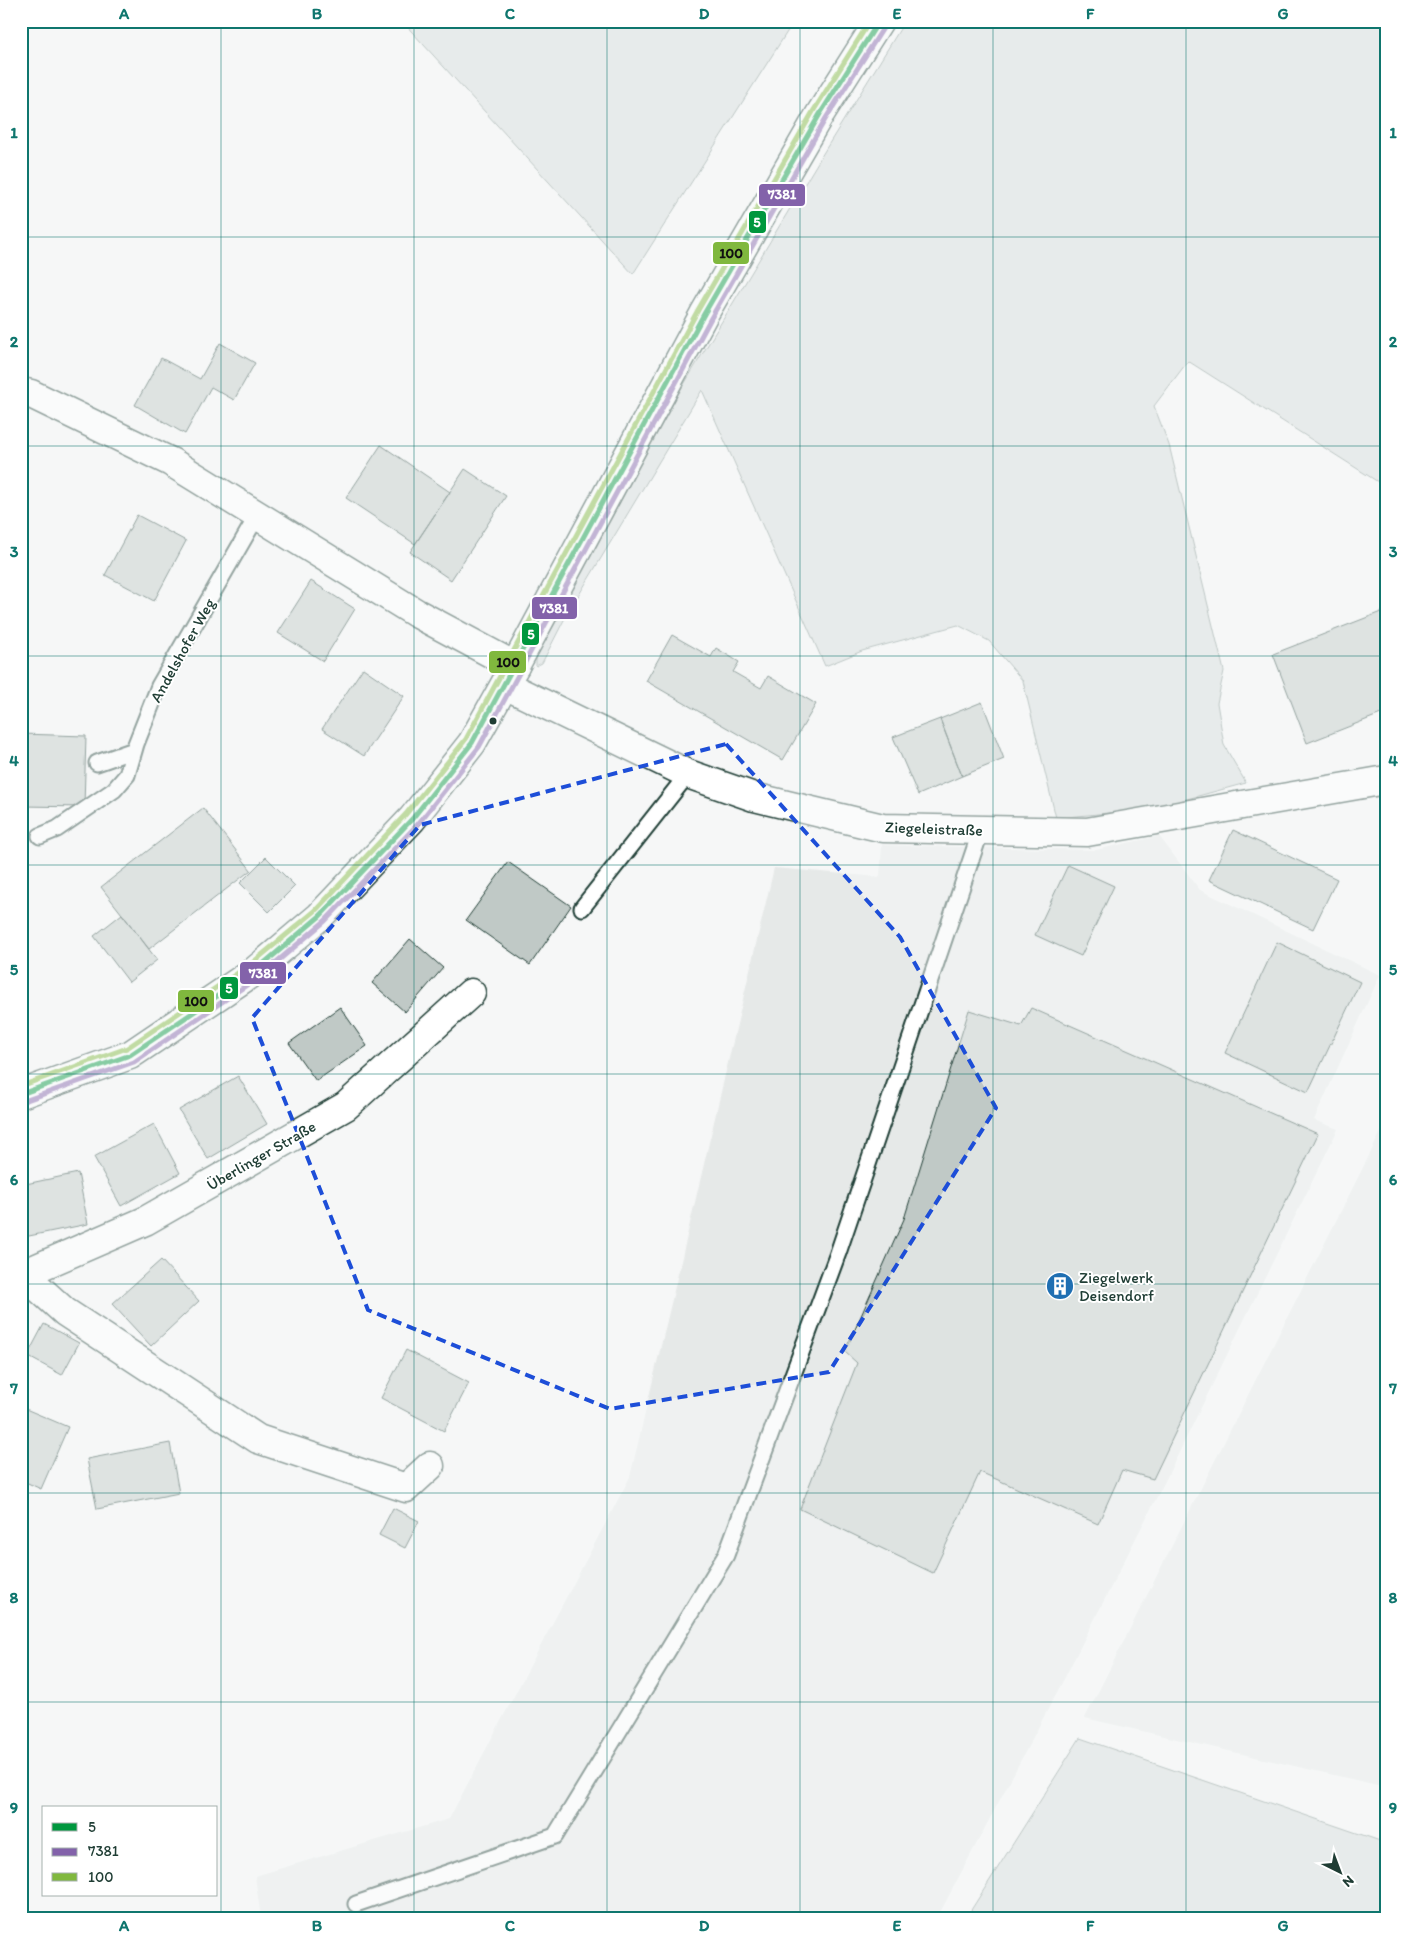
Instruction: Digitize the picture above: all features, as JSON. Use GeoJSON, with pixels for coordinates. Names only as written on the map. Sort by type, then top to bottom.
{"type":"FeatureCollection","features":[{"type":"Feature","properties":{"kind":"street"},"geometry":{"type":"LineString","coordinates":[[21,1094],[130,1055],[256,970],[320,916],[412,819],[472,743],[704,314],[820,114],[879,21]]}},
{"type":"Feature","properties":{"kind":"street"},"geometry":{"type":"LineString","coordinates":[[21,392],[31,394],[171,462],[416,613],[510,675]]}},
{"type":"Feature","properties":{"kind":"street","name":"Ziegeleistraße"},"geometry":{"type":"LineString","coordinates":[[510,675],[688,774],[754,797],[883,828],[1087,832],[1386,780]]}},
{"type":"Feature","properties":{"kind":"street","name":"Überlinger Straße"},"geometry":{"type":"LineString","coordinates":[[430,1466],[406,1488],[258,1439],[65,1312],[22,1273],[145,1220],[346,1106],[471,993]]}},
{"type":"Feature","properties":{"kind":"lane","name":"Andelshofer Weg"},"geometry":{"type":"LineString","coordinates":[[40,836],[57,829],[114,790],[127,775],[134,750],[159,686],[257,516]]}},
{"type":"Feature","properties":{"kind":"lane"},"geometry":{"type":"LineString","coordinates":[[97,764],[134,750]]}},
{"type":"Feature","properties":{"kind":"lane"},"geometry":{"type":"LineString","coordinates":[[582,908],[688,774]]}},
{"type":"Feature","properties":{"kind":"lane"},"geometry":{"type":"LineString","coordinates":[[356,1904],[555,1836],[726,1555],[838,1253],[981,830]]}},
{"type":"Feature","properties":{"kind":"highlighted area"},"geometry":{"type":"Polygon","coordinates":[[[726,744],[900,937],[996,1108],[829,1372],[610,1409],[368,1310],[252,1018],[420,825],[726,744]]]}},
{"type":"Feature","properties":{"kind":"shaded area"},"geometry":{"type":"Polygon","coordinates":[[[402,21],[794,21],[633,274],[402,21]]]}},
{"type":"Feature","properties":{"kind":"shaded area"},"geometry":{"type":"Polygon","coordinates":[[[905,21],[1386,21],[1386,487],[1188,361],[1154,406],[1169,445],[1224,671],[1217,703],[1224,745],[1246,783],[1150,809],[1056,818],[1023,681],[989,641],[958,625],[862,651],[825,666],[702,390],[565,618],[542,663],[536,666],[536,658],[680,391],[905,21]]]}},
{"type":"Feature","properties":{"kind":"shaded area"},"geometry":{"type":"Polygon","coordinates":[[[1159,836],[1200,890],[1380,975],[1314,1120],[1338,1129],[1164,1483],[1064,1679],[937,1918],[261,1918],[255,1876],[449,1819],[630,1477],[774,868],[880,877],[882,845],[1096,850],[1159,836]]]}},
{"type":"Feature","properties":{"kind":"shaded area"},"geometry":{"type":"Polygon","coordinates":[[[1386,1122],[1386,1787],[1085,1718],[1386,1122]]]}},
{"type":"Feature","properties":{"kind":"shaded area"},"geometry":{"type":"Polygon","coordinates":[[[1080,1738],[1386,1843],[1386,1918],[966,1918],[1080,1738]]]}},
{"type":"Feature","properties":{"kind":"building"},"geometry":{"type":"Polygon","coordinates":[[[220,343],[255,363],[234,400],[211,387],[185,434],[135,405],[161,358],[200,379],[220,343]]]}},
{"type":"Feature","properties":{"kind":"building"},"geometry":{"type":"Polygon","coordinates":[[[381,445],[450,492],[415,544],[346,498],[381,445]]]}},
{"type":"Feature","properties":{"kind":"building"},"geometry":{"type":"Polygon","coordinates":[[[465,469],[506,496],[451,580],[410,552],[465,469]]]}},
{"type":"Feature","properties":{"kind":"building"},"geometry":{"type":"Polygon","coordinates":[[[137,515],[186,541],[154,601],[105,575],[137,515]]]}},
{"type":"Feature","properties":{"kind":"building"},"geometry":{"type":"Polygon","coordinates":[[[311,581],[355,609],[323,661],[278,633],[311,581]]]}},
{"type":"Feature","properties":{"kind":"building"},"geometry":{"type":"Polygon","coordinates":[[[1386,610],[1386,712],[1307,743],[1273,654],[1386,610]]]}},
{"type":"Feature","properties":{"kind":"building"},"geometry":{"type":"Polygon","coordinates":[[[672,635],[711,657],[716,648],[739,662],[733,672],[761,688],[768,676],[816,704],[783,760],[646,681],[672,635]]]}},
{"type":"Feature","properties":{"kind":"building"},"geometry":{"type":"Polygon","coordinates":[[[363,668],[404,696],[364,756],[322,729],[363,668]]]}},
{"type":"Feature","properties":{"kind":"building"},"geometry":{"type":"Polygon","coordinates":[[[982,702],[1004,759],[962,776],[940,719],[982,702]]]}},
{"type":"Feature","properties":{"kind":"building"},"geometry":{"type":"Polygon","coordinates":[[[940,719],[962,776],[918,795],[893,737],[940,719]]]}},
{"type":"Feature","properties":{"kind":"building"},"geometry":{"type":"Polygon","coordinates":[[[21,734],[86,736],[84,807],[21,806],[21,734]]]}},
{"type":"Feature","properties":{"kind":"building"},"geometry":{"type":"Polygon","coordinates":[[[203,808],[251,870],[149,949],[101,887],[203,808]]]}},
{"type":"Feature","properties":{"kind":"building"},"geometry":{"type":"Polygon","coordinates":[[[1233,830],[1337,879],[1313,929],[1209,880],[1233,830]]]}},
{"type":"Feature","properties":{"kind":"building"},"geometry":{"type":"Polygon","coordinates":[[[266,857],[295,886],[269,912],[240,883],[266,857]]]}},
{"type":"Feature","properties":{"kind":"building"},"geometry":{"type":"Polygon","coordinates":[[[508,862],[571,906],[530,965],[466,920],[508,862]]]}},
{"type":"Feature","properties":{"kind":"building"},"geometry":{"type":"Polygon","coordinates":[[[1068,865],[1114,886],[1081,956],[1035,935],[1068,865]]]}},
{"type":"Feature","properties":{"kind":"building"},"geometry":{"type":"Polygon","coordinates":[[[122,914],[157,960],[129,982],[94,936],[122,914]]]}},
{"type":"Feature","properties":{"kind":"building"},"geometry":{"type":"Polygon","coordinates":[[[410,939],[443,968],[405,1012],[372,983],[410,939]]]}},
{"type":"Feature","properties":{"kind":"building"},"geometry":{"type":"Polygon","coordinates":[[[1277,942],[1360,982],[1308,1092],[1225,1053],[1277,942]]]}},
{"type":"Feature","properties":{"kind":"building"},"geometry":{"type":"Polygon","coordinates":[[[340,1007],[367,1046],[316,1081],[289,1043],[340,1007]]]}},
{"type":"Feature","properties":{"kind":"building","name":"Ziegelwerk Deisendorf"},"geometry":{"type":"Polygon","coordinates":[[[1031,1008],[1318,1134],[1153,1479],[1122,1470],[1098,1524],[980,1472],[933,1573],[800,1509],[857,1363],[845,1352],[904,1219],[969,1010],[1021,1026],[1031,1008]]]}},
{"type":"Feature","properties":{"kind":"building"},"geometry":{"type":"Polygon","coordinates":[[[238,1076],[267,1124],[208,1159],[179,1110],[238,1076]]]}},
{"type":"Feature","properties":{"kind":"building"},"geometry":{"type":"Polygon","coordinates":[[[154,1124],[180,1173],[121,1206],[94,1157],[154,1124]]]}},
{"type":"Feature","properties":{"kind":"building"},"geometry":{"type":"Polygon","coordinates":[[[78,1173],[88,1224],[24,1237],[21,1226],[21,1185],[78,1173]]]}},
{"type":"Feature","properties":{"kind":"building"},"geometry":{"type":"Polygon","coordinates":[[[161,1260],[199,1301],[151,1346],[112,1304],[161,1260]]]}},
{"type":"Feature","properties":{"kind":"building"},"geometry":{"type":"Polygon","coordinates":[[[44,1324],[79,1343],[62,1375],[27,1356],[44,1324]]]}},
{"type":"Feature","properties":{"kind":"building"},"geometry":{"type":"Polygon","coordinates":[[[406,1350],[469,1383],[444,1431],[381,1398],[406,1350]]]}},
{"type":"Feature","properties":{"kind":"building"},"geometry":{"type":"Polygon","coordinates":[[[21,1407],[68,1427],[41,1489],[21,1480],[21,1407]]]}},
{"type":"Feature","properties":{"kind":"building"},"geometry":{"type":"Polygon","coordinates":[[[170,1443],[179,1493],[97,1509],[87,1459],[170,1443]]]}},
{"type":"Feature","properties":{"kind":"building"},"geometry":{"type":"Polygon","coordinates":[[[393,1508],[419,1521],[405,1548],[379,1535],[393,1508]]]}},
{"type":"Feature","properties":{"kind":"transit line","name":"100"},"geometry":{"type":"LineString","coordinates":[[21,1086],[127,1048],[251,964],[315,911],[406,814],[466,739],[698,310],[814,110],[870,21]]}},
{"type":"Feature","properties":{"kind":"transit line","name":"5"},"geometry":{"type":"LineString","coordinates":[[21,1094],[130,1055],[256,970],[320,916],[412,819],[472,743],[704,314],[820,114],[879,21]]}},
{"type":"Feature","properties":{"kind":"transit line","name":"7381"},"geometry":{"type":"LineString","coordinates":[[24,1101],[134,1062],[260,976],[325,921],[418,824],[479,747],[711,318],[826,118],[885,25]]}},
{"type":"Feature","properties":{"kind":"place","name":"Ziegelwerk Deisendorf"},"geometry":{"type":"Point","coordinates":[1060,1286]}}]}
